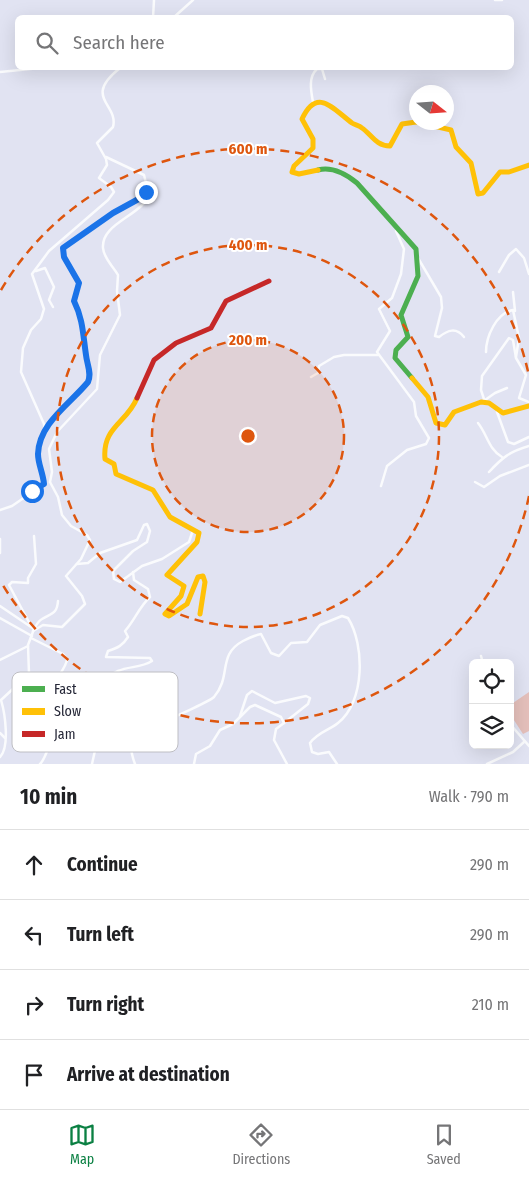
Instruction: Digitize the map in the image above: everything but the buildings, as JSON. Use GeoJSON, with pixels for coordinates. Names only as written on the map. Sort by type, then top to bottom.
{"type":"FeatureCollection","features":[{"type":"Feature","properties":{"kind":"street"},"geometry":{"type":"LineString","coordinates":[[153,15],[154,0]]}},
{"type":"Feature","properties":{"kind":"street"},"geometry":{"type":"LineString","coordinates":[[177,15],[193,0]]}},
{"type":"Feature","properties":{"kind":"street"},"geometry":{"type":"LineString","coordinates":[[495,0],[502,0]]}},
{"type":"Feature","properties":{"kind":"street"},"geometry":{"type":"LineString","coordinates":[[0,72],[20,70]]}},
{"type":"Feature","properties":{"kind":"street"},"geometry":{"type":"LineString","coordinates":[[45,430],[40,412],[22,372],[23,348],[30,333],[41,319],[44,309],[32,277],[49,251],[112,196],[113,189],[99,178],[107,165],[105,156],[97,143],[114,123],[104,101],[103,92],[108,77],[117,70]]}},
{"type":"Feature","properties":{"kind":"street"},"geometry":{"type":"LineString","coordinates":[[313,102],[311,82],[313,73],[316,70]]}},
{"type":"Feature","properties":{"kind":"street"},"geometry":{"type":"LineString","coordinates":[[322,70],[325,79]]}},
{"type":"Feature","properties":{"kind":"street"},"geometry":{"type":"LineString","coordinates":[[409,121],[404,122],[396,131],[390,146],[386,146],[368,136],[363,128],[353,124],[340,112],[320,101],[313,102],[304,112],[302,119],[313,139],[313,148],[294,166],[292,172],[299,174],[326,168],[346,174],[398,226],[416,249],[418,257],[440,297],[442,308],[435,336],[439,337],[453,330],[460,332],[464,337]]}},
{"type":"Feature","properties":{"kind":"street"},"geometry":{"type":"LineString","coordinates":[[451,130],[456,147],[472,163],[478,194],[483,192],[500,172],[509,172],[529,165]]}},
{"type":"Feature","properties":{"kind":"street"},"geometry":{"type":"LineString","coordinates":[[34,630],[43,626],[62,627],[84,607],[85,601],[66,576],[89,546],[90,540],[87,535],[71,526],[62,515],[58,497],[50,482],[52,472],[49,449],[57,432],[97,389],[100,355],[121,310],[117,291],[118,275],[103,249],[104,235],[111,228],[128,218],[146,200],[151,191],[147,187],[144,175],[141,172],[105,156]]}},
{"type":"Feature","properties":{"kind":"street"},"geometry":{"type":"LineString","coordinates":[[0,510],[12,506],[43,486],[43,474],[38,460],[41,439],[45,430],[86,385],[90,377],[83,324],[74,301],[79,283],[64,257],[63,248],[106,217],[144,196],[147,187]]}},
{"type":"Feature","properties":{"kind":"street"},"geometry":{"type":"LineString","coordinates":[[381,486],[387,466],[408,450],[426,444],[429,438],[416,416],[414,402],[378,355],[379,347],[390,331],[379,309],[392,298],[402,268],[404,249],[396,231],[398,226]]}},
{"type":"Feature","properties":{"kind":"street"},"geometry":{"type":"LineString","coordinates":[[416,249],[418,282],[401,315],[408,337],[396,350],[397,362],[428,397],[434,418],[439,425],[445,425],[454,412],[485,401],[495,392],[506,388]]}},
{"type":"Feature","properties":{"kind":"street"},"geometry":{"type":"LineString","coordinates":[[499,272],[509,255],[516,249],[524,258],[529,274]]}},
{"type":"Feature","properties":{"kind":"street"},"geometry":{"type":"LineString","coordinates":[[35,272],[42,268],[48,271],[54,287],[48,300],[53,306]]}},
{"type":"Feature","properties":{"kind":"street"},"geometry":{"type":"LineString","coordinates":[[200,614],[206,582],[203,576],[198,577],[185,606],[169,616],[165,614],[184,589],[183,583],[166,575],[197,542],[198,533],[170,517],[153,490],[116,474],[114,464],[105,459],[107,439],[114,426],[125,418],[134,406],[147,372],[154,360],[176,343],[211,328],[226,301],[269,281]]}},
{"type":"Feature","properties":{"kind":"street"},"geometry":{"type":"LineString","coordinates":[[513,292],[515,323],[519,338],[516,358]]}},
{"type":"Feature","properties":{"kind":"street"},"geometry":{"type":"LineString","coordinates":[[486,352],[487,343],[499,318],[507,311],[515,311]]}},
{"type":"Feature","properties":{"kind":"street"},"geometry":{"type":"LineString","coordinates":[[529,404],[519,398],[526,375],[516,358],[513,340],[509,338],[482,376],[481,390],[485,401],[497,412],[508,442],[514,444],[529,438]]}},
{"type":"Feature","properties":{"kind":"street"},"geometry":{"type":"LineString","coordinates":[[311,377],[318,373],[319,366],[334,357],[378,355]]}},
{"type":"Feature","properties":{"kind":"street"},"geometry":{"type":"LineString","coordinates":[[497,412],[506,414],[529,404]]}},
{"type":"Feature","properties":{"kind":"street"},"geometry":{"type":"LineString","coordinates":[[478,423],[486,434],[493,451],[502,457]]}},
{"type":"Feature","properties":{"kind":"street"},"geometry":{"type":"LineString","coordinates":[[489,472],[502,457],[512,451],[529,446]]}},
{"type":"Feature","properties":{"kind":"street"},"geometry":{"type":"LineString","coordinates":[[475,482],[484,487],[500,476],[529,465]]}},
{"type":"Feature","properties":{"kind":"street"},"geometry":{"type":"LineString","coordinates":[[77,564],[88,563],[100,553],[137,540],[144,525],[147,524],[150,531],[147,542],[115,569],[113,575],[120,582],[133,572],[189,542],[193,534],[192,528]]}},
{"type":"Feature","properties":{"kind":"street"},"geometry":{"type":"LineString","coordinates":[[34,536],[36,564],[28,578],[28,583],[12,582],[10,585],[34,630]]}},
{"type":"Feature","properties":{"kind":"street"},"geometry":{"type":"LineString","coordinates":[[0,539],[0,554]]}},
{"type":"Feature","properties":{"kind":"street"},"geometry":{"type":"LineString","coordinates":[[117,672],[152,661],[150,658],[106,657],[108,651],[116,650],[127,640],[126,631],[135,620],[140,608],[150,597],[148,589],[134,580],[133,572]]}},
{"type":"Feature","properties":{"kind":"street"},"geometry":{"type":"LineString","coordinates":[[29,672],[28,646],[34,630],[40,620],[51,616],[58,608],[58,601]]}},
{"type":"Feature","properties":{"kind":"street"},"geometry":{"type":"LineString","coordinates":[[0,606],[31,626]]}},
{"type":"Feature","properties":{"kind":"street"},"geometry":{"type":"LineString","coordinates":[[178,715],[212,699],[220,687],[227,669],[228,653],[234,646],[261,634],[271,653],[279,656],[291,643],[307,642],[320,625],[342,616],[348,618],[353,632],[359,663],[359,683],[347,712],[338,723],[316,735],[310,743],[312,752],[318,754],[329,752],[337,764]]}},
{"type":"Feature","properties":{"kind":"street"},"geometry":{"type":"LineString","coordinates":[[0,618],[62,654],[67,662],[60,672]]}},
{"type":"Feature","properties":{"kind":"street"},"geometry":{"type":"LineString","coordinates":[[0,660],[28,646]]}},
{"type":"Feature","properties":{"kind":"street"},"geometry":{"type":"LineString","coordinates":[[0,757],[6,748],[4,730],[7,717],[1,700],[12,690]]}},
{"type":"Feature","properties":{"kind":"street"},"geometry":{"type":"LineString","coordinates":[[240,718],[247,695],[250,692],[255,692],[276,703],[306,696],[310,698],[308,704],[276,729],[274,740],[287,764]]}},
{"type":"Feature","properties":{"kind":"street"},"geometry":{"type":"LineString","coordinates":[[194,764],[196,754],[210,746],[218,732],[240,718],[250,707],[255,705],[280,716],[284,723]]}},
{"type":"Feature","properties":{"kind":"street"},"geometry":{"type":"LineString","coordinates":[[514,729],[529,746]]}},
{"type":"Feature","properties":{"kind":"street"},"geometry":{"type":"LineString","coordinates":[[0,733],[6,739]]}},
{"type":"Feature","properties":{"kind":"street"},"geometry":{"type":"LineString","coordinates":[[487,764],[513,752],[524,742]]}},
{"type":"Feature","properties":{"kind":"street"},"geometry":{"type":"LineString","coordinates":[[40,764],[48,752]]}},
{"type":"Feature","properties":{"kind":"shaded area"},"geometry":{"type":"Polygon","coordinates":[[[529,692],[529,731],[523,734],[514,720],[514,702],[529,692]]]}},
{"type":"Feature","properties":{"kind":"traffic: fast"},"geometry":{"type":"LineString","coordinates":[[318,170],[334,170],[357,183],[416,249],[418,276],[401,315],[408,337],[396,350],[395,358],[412,378]]}},
{"type":"Feature","properties":{"kind":"traffic: slow"},"geometry":{"type":"LineString","coordinates":[[318,170],[299,174],[292,172],[294,166],[313,148],[313,139],[302,119],[313,104],[325,103],[352,123],[361,127],[377,142],[390,146],[402,124],[409,123]]}},
{"type":"Feature","properties":{"kind":"traffic: slow"},"geometry":{"type":"LineString","coordinates":[[451,130],[456,147],[471,163],[478,194],[483,193],[500,172],[509,172],[529,165]]}},
{"type":"Feature","properties":{"kind":"traffic: slow"},"geometry":{"type":"LineString","coordinates":[[412,378],[428,397],[436,423],[445,425],[454,412],[481,402],[489,403],[503,413],[529,406]]}},
{"type":"Feature","properties":{"kind":"traffic: slow"},"geometry":{"type":"LineString","coordinates":[[137,398],[107,439],[105,459],[114,464],[116,474],[153,490],[170,517],[199,533],[197,542],[167,575],[184,586],[181,596],[165,614],[169,616],[187,604],[198,577],[203,576],[205,582],[200,614]]}},
{"type":"Feature","properties":{"kind":"traffic: jam"},"geometry":{"type":"LineString","coordinates":[[137,398],[154,360],[176,343],[211,328],[226,301],[269,281]]}},
{"type":"Feature","properties":{"kind":"route"},"geometry":{"type":"LineString","coordinates":[[32,491],[44,484],[38,460],[39,447],[45,430],[88,382],[90,377],[84,331],[81,317],[74,301],[79,283],[68,267],[62,252],[63,248],[94,225],[144,196],[146,192]]}}]}
